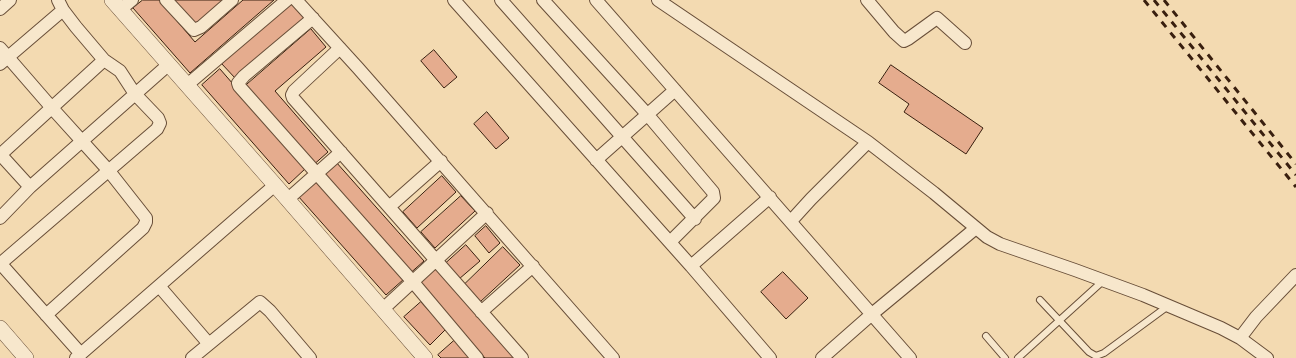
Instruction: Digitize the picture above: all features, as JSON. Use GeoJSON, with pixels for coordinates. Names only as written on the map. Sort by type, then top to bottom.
{"type":"FeatureCollection","features":[{"type":"Feature","properties":{"kind":"street"},"geometry":{"type":"LineString","coordinates":[[0,9],[10,0]]}},
{"type":"Feature","properties":{"kind":"street"},"geometry":{"type":"LineString","coordinates":[[132,0],[116,5],[288,199],[425,358]]}},
{"type":"Feature","properties":{"kind":"street"},"geometry":{"type":"LineString","coordinates":[[166,0],[194,30],[201,27],[232,0]]}},
{"type":"Feature","properties":{"kind":"street"},"geometry":{"type":"LineString","coordinates":[[187,86],[287,0]]}},
{"type":"Feature","properties":{"kind":"street"},"geometry":{"type":"LineString","coordinates":[[296,0],[441,161],[613,358]]}},
{"type":"Feature","properties":{"kind":"street"},"geometry":{"type":"LineString","coordinates":[[454,0],[670,242],[770,358]]}},
{"type":"Feature","properties":{"kind":"street"},"geometry":{"type":"LineString","coordinates":[[501,0],[695,219]]}},
{"type":"Feature","properties":{"kind":"street"},"geometry":{"type":"LineString","coordinates":[[543,0],[647,114],[713,192],[714,198],[695,219],[670,242]]}},
{"type":"Feature","properties":{"kind":"street"},"geometry":{"type":"LineString","coordinates":[[596,0],[910,358]]}},
{"type":"Feature","properties":{"kind":"street"},"geometry":{"type":"LineString","coordinates":[[658,0],[868,142],[987,237],[1000,244],[1104,280],[1221,328],[1240,338],[1267,358]]}},
{"type":"Feature","properties":{"kind":"street"},"geometry":{"type":"LineString","coordinates":[[867,0],[894,32],[904,40],[908,39],[937,18],[966,43]]}},
{"type":"Feature","properties":{"kind":"street"},"geometry":{"type":"LineString","coordinates":[[4,61],[61,5],[104,60],[120,71],[135,94],[160,120],[157,129],[0,264],[46,315],[79,356],[275,185]]}},
{"type":"Feature","properties":{"kind":"street"},"geometry":{"type":"LineString","coordinates":[[313,18],[244,76],[238,83],[241,91],[317,174],[477,358]]}},
{"type":"Feature","properties":{"kind":"street"},"geometry":{"type":"LineString","coordinates":[[0,48],[4,61],[52,108],[109,170],[143,212],[146,218],[145,225],[46,315]]}},
{"type":"Feature","properties":{"kind":"street"},"geometry":{"type":"LineString","coordinates":[[340,48],[294,91],[292,95],[293,98],[522,358]]}},
{"type":"Feature","properties":{"kind":"street"},"geometry":{"type":"LineString","coordinates":[[30,187],[0,155],[104,60]]}},
{"type":"Feature","properties":{"kind":"street"},"geometry":{"type":"LineString","coordinates":[[0,218],[30,187],[168,65]]}},
{"type":"Feature","properties":{"kind":"street"},"geometry":{"type":"LineString","coordinates":[[596,160],[621,136],[675,90]]}},
{"type":"Feature","properties":{"kind":"street"},"geometry":{"type":"LineString","coordinates":[[791,221],[868,142]]}},
{"type":"Feature","properties":{"kind":"street"},"geometry":{"type":"LineString","coordinates":[[288,199],[341,152]]}},
{"type":"Feature","properties":{"kind":"street"},"geometry":{"type":"LineString","coordinates":[[389,207],[441,161]]}},
{"type":"Feature","properties":{"kind":"street"},"geometry":{"type":"LineString","coordinates":[[691,266],[770,197]]}},
{"type":"Feature","properties":{"kind":"street"},"geometry":{"type":"LineString","coordinates":[[383,309],[487,213]]}},
{"type":"Feature","properties":{"kind":"street"},"geometry":{"type":"LineString","coordinates":[[822,358],[872,314],[976,228]]}},
{"type":"Feature","properties":{"kind":"street"},"geometry":{"type":"LineString","coordinates":[[481,312],[533,266]]}},
{"type":"Feature","properties":{"kind":"street"},"geometry":{"type":"LineString","coordinates":[[1240,338],[1256,317],[1296,275]]}},
{"type":"Feature","properties":{"kind":"street"},"geometry":{"type":"LineString","coordinates":[[159,286],[209,344]]}},
{"type":"Feature","properties":{"kind":"street"},"geometry":{"type":"LineString","coordinates":[[192,358],[260,302],[270,311],[310,358]]}},
{"type":"Feature","properties":{"kind":"street"},"geometry":{"type":"LineString","coordinates":[[0,328],[26,358]]}},
{"type":"Feature","properties":{"kind":"lane"},"geometry":{"type":"LineString","coordinates":[[1018,358],[1104,280]]}},
{"type":"Feature","properties":{"kind":"lane"},"geometry":{"type":"LineString","coordinates":[[1040,300],[1089,352],[1096,356],[1099,356],[1168,306]]}},
{"type":"Feature","properties":{"kind":"lane"},"geometry":{"type":"LineString","coordinates":[[986,336],[1005,358]]}},
{"type":"Feature","properties":{"kind":"building"},"geometry":{"type":"Polygon","coordinates":[[[143,0],[159,0],[195,42],[243,0],[274,0],[190,73],[133,8],[143,0]]]}},
{"type":"Feature","properties":{"kind":"building"},"geometry":{"type":"Polygon","coordinates":[[[172,0],[228,0],[197,28],[172,0]]]}},
{"type":"Feature","properties":{"kind":"building"},"geometry":{"type":"Polygon","coordinates":[[[290,2],[305,19],[236,79],[221,63],[290,2]]]}},
{"type":"Feature","properties":{"kind":"building"},"geometry":{"type":"Polygon","coordinates":[[[311,29],[326,47],[275,91],[328,152],[311,167],[243,88],[311,29]]]}},
{"type":"Feature","properties":{"kind":"building"},"geometry":{"type":"Polygon","coordinates":[[[434,50],[457,77],[444,88],[421,61],[434,50]]]}},
{"type":"Feature","properties":{"kind":"building"},"geometry":{"type":"Polygon","coordinates":[[[891,65],[983,128],[966,154],[904,112],[909,104],[879,83],[891,65]]]}},
{"type":"Feature","properties":{"kind":"building"},"geometry":{"type":"Polygon","coordinates":[[[220,69],[306,168],[289,184],[202,85],[220,69]]]}},
{"type":"Feature","properties":{"kind":"building"},"geometry":{"type":"Polygon","coordinates":[[[487,112],[509,138],[496,149],[474,124],[487,112]]]}},
{"type":"Feature","properties":{"kind":"building"},"geometry":{"type":"Polygon","coordinates":[[[336,162],[424,261],[407,276],[319,176],[336,162]]]}},
{"type":"Feature","properties":{"kind":"building"},"geometry":{"type":"Polygon","coordinates":[[[442,176],[456,192],[417,228],[403,212],[442,176]]]}},
{"type":"Feature","properties":{"kind":"building"},"geometry":{"type":"Polygon","coordinates":[[[316,180],[404,279],[386,295],[298,196],[316,180]]]}},
{"type":"Feature","properties":{"kind":"building"},"geometry":{"type":"Polygon","coordinates":[[[461,196],[475,211],[435,248],[421,232],[461,196]]]}},
{"type":"Feature","properties":{"kind":"building"},"geometry":{"type":"Polygon","coordinates":[[[486,226],[500,243],[489,253],[475,236],[486,226]]]}},
{"type":"Feature","properties":{"kind":"building"},"geometry":{"type":"Polygon","coordinates":[[[466,245],[480,261],[459,279],[445,264],[466,245]]]}},
{"type":"Feature","properties":{"kind":"building"},"geometry":{"type":"Polygon","coordinates":[[[503,247],[520,265],[480,302],[464,285],[503,247]]]}},
{"type":"Feature","properties":{"kind":"building"},"geometry":{"type":"Polygon","coordinates":[[[436,267],[519,358],[485,358],[417,284],[436,267]]]}},
{"type":"Feature","properties":{"kind":"building"},"geometry":{"type":"Polygon","coordinates":[[[783,272],[808,298],[786,319],[761,292],[783,272]]]}},
{"type":"Feature","properties":{"kind":"building"},"geometry":{"type":"Polygon","coordinates":[[[421,302],[446,329],[430,345],[404,317],[421,302]]]}},
{"type":"Feature","properties":{"kind":"building"},"geometry":{"type":"Polygon","coordinates":[[[455,340],[471,358],[441,358],[438,355],[455,340]]]}},
{"type":"Feature","properties":{"kind":"railway"},"geometry":{"type":"LineString","coordinates":[[1144,0],[1296,187]]}},
{"type":"Feature","properties":{"kind":"railway"},"geometry":{"type":"LineString","coordinates":[[1154,0],[1296,175]]}},
{"type":"Feature","properties":{"kind":"railway"},"geometry":{"type":"LineString","coordinates":[[1164,0],[1296,164]]}}]}
